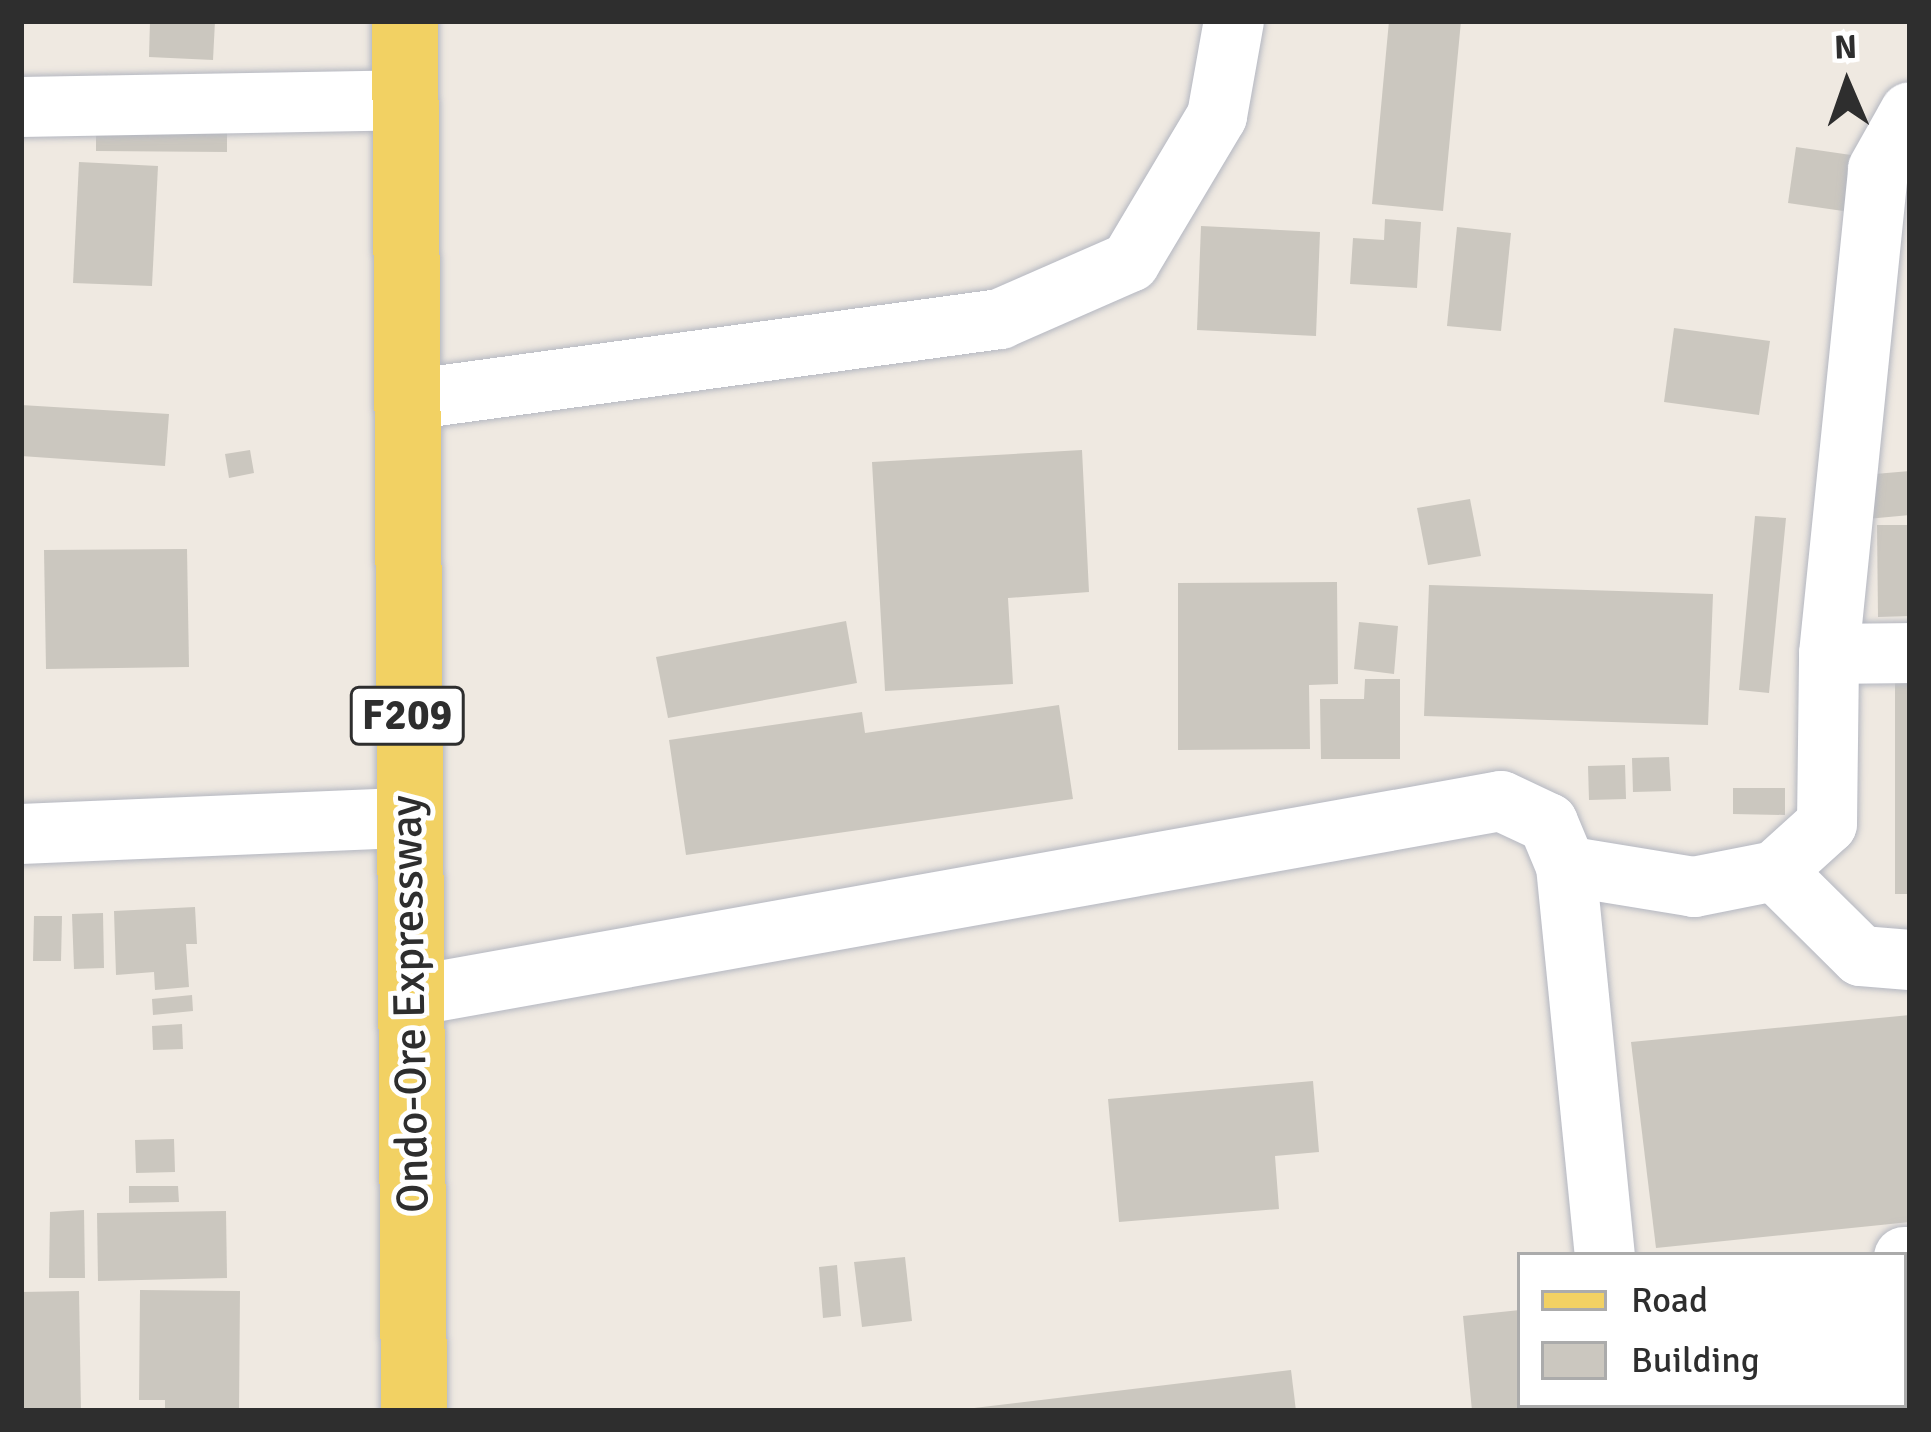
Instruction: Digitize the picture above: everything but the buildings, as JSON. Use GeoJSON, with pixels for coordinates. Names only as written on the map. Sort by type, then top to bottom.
{"type":"FeatureCollection","features":[{"type":"Feature","properties":{"kind":"main road","name":"Ondo-Ore Expressway"},"geometry":{"type":"LineString","coordinates":[[404,21],[414,1411]]}},
{"type":"Feature","properties":{"kind":"street"},"geometry":{"type":"LineString","coordinates":[[408,400],[1000,319],[1130,262],[1217,116],[1234,21]]}},
{"type":"Feature","properties":{"kind":"street"},"geometry":{"type":"LineString","coordinates":[[21,107],[405,100]]}},
{"type":"Feature","properties":{"kind":"street"},"geometry":{"type":"LineString","coordinates":[[1566,866],[1694,887],[1775,871],[1827,824],[1828,654],[1884,356],[1877,169],[1910,112]]}},
{"type":"Feature","properties":{"kind":"street"},"geometry":{"type":"LineString","coordinates":[[1828,654],[1910,653]]}},
{"type":"Feature","properties":{"kind":"street"},"geometry":{"type":"LineString","coordinates":[[412,996],[1501,801],[1548,823],[1566,866],[1605,1252]]}},
{"type":"Feature","properties":{"kind":"street"},"geometry":{"type":"LineString","coordinates":[[21,834],[407,818]]}},
{"type":"Feature","properties":{"kind":"street"},"geometry":{"type":"LineString","coordinates":[[1775,871],[1861,956],[1910,960]]}}]}
